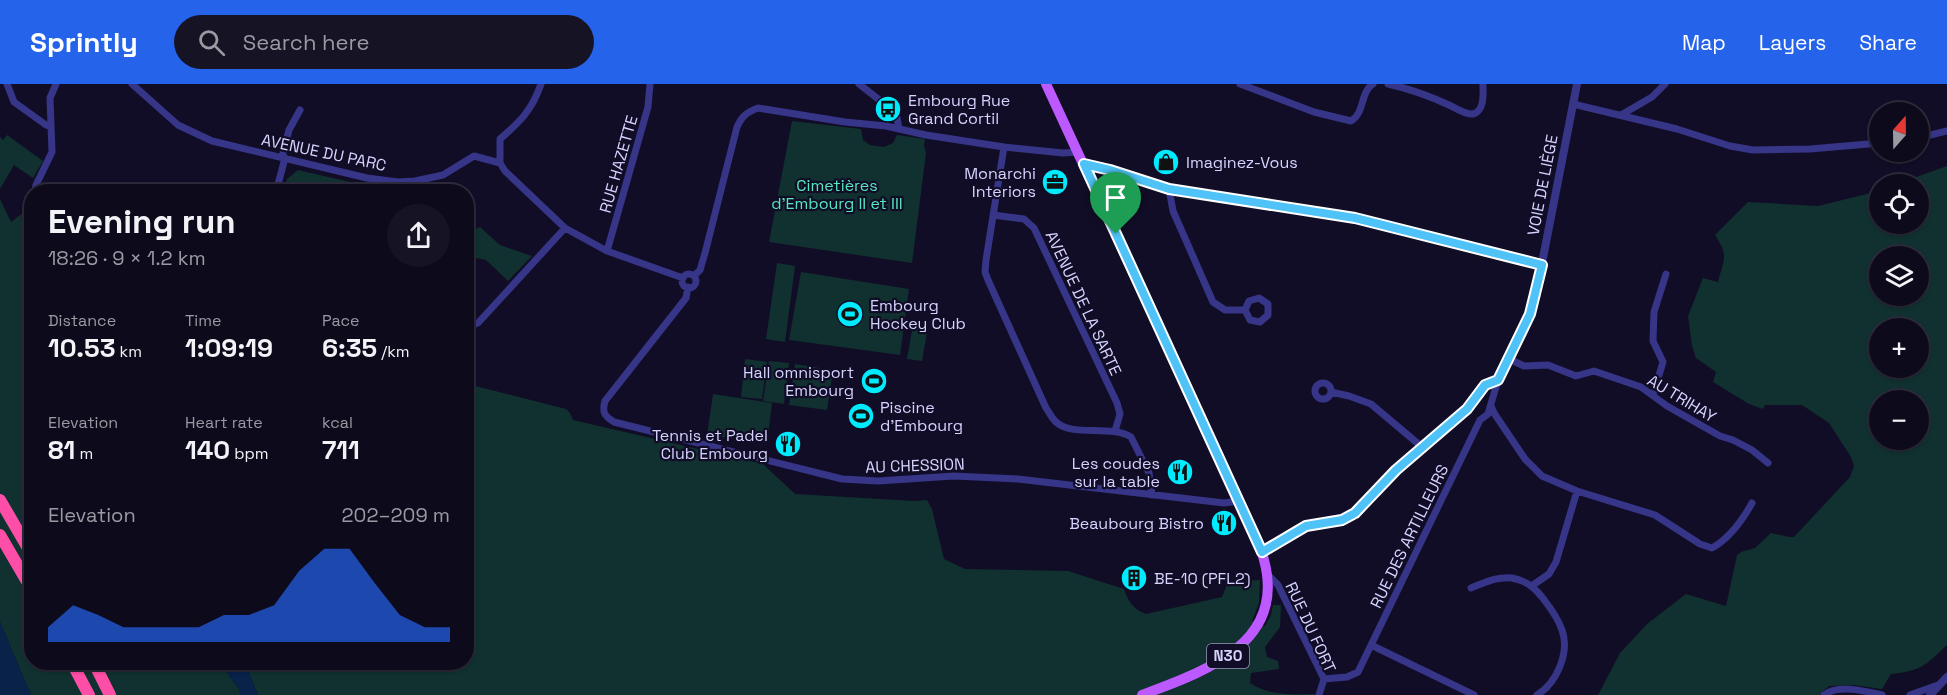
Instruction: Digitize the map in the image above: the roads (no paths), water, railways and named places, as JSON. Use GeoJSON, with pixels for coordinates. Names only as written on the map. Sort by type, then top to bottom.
{"type":"FeatureCollection","features":[{"type":"Feature","properties":{"kind":"highway"},"geometry":{"type":"LineString","coordinates":[[0,500],[24,541]]}},
{"type":"Feature","properties":{"kind":"highway"},"geometry":{"type":"LineString","coordinates":[[0,535],[24,576]]}},
{"type":"Feature","properties":{"kind":"highway"},"geometry":{"type":"LineString","coordinates":[[76,670],[89,695]]}},
{"type":"Feature","properties":{"kind":"highway"},"geometry":{"type":"LineString","coordinates":[[97,670],[110,695]]}},
{"type":"Feature","properties":{"kind":"main road","name":"N30"},"geometry":{"type":"LineString","coordinates":[[1046,84],[1239,501],[1262,552],[1267,574],[1267,603],[1264,613],[1244,642],[1210,666],[1142,695]]}},
{"type":"Feature","properties":{"kind":"street"},"geometry":{"type":"LineString","coordinates":[[7,84],[14,102],[50,126]]}},
{"type":"Feature","properties":{"kind":"street"},"geometry":{"type":"LineString","coordinates":[[36,184],[52,152],[50,98],[56,84]]}},
{"type":"Feature","properties":{"kind":"street","name":"AVENUE DU PARC"},"geometry":{"type":"LineString","coordinates":[[132,84],[178,125],[212,141],[367,178],[415,182],[443,175],[474,156],[500,163]]}},
{"type":"Feature","properties":{"kind":"street"},"geometry":{"type":"LineString","coordinates":[[541,84],[536,98],[523,119],[500,139],[500,163],[505,171],[566,228],[607,251],[683,278]]}},
{"type":"Feature","properties":{"kind":"street","name":"RUE HAZETTE"},"geometry":{"type":"LineString","coordinates":[[607,251],[648,107],[650,84]]}},
{"type":"Feature","properties":{"kind":"street"},"geometry":{"type":"LineString","coordinates":[[860,84],[896,113],[899,129]]}},
{"type":"Feature","properties":{"kind":"street"},"geometry":{"type":"LineString","coordinates":[[1240,84],[1314,112],[1351,121],[1359,113],[1368,87],[1373,84]]}},
{"type":"Feature","properties":{"kind":"street"},"geometry":{"type":"LineString","coordinates":[[1388,84],[1428,94],[1472,114],[1478,112],[1482,105],[1483,84]]}},
{"type":"Feature","properties":{"kind":"street","name":"VOIE DE LIÈGE"},"geometry":{"type":"LineString","coordinates":[[1262,552],[1306,526],[1342,520],[1355,513],[1396,470],[1467,409],[1485,385],[1498,380],[1530,314],[1542,265],[1577,84]]}},
{"type":"Feature","properties":{"kind":"street"},"geometry":{"type":"LineString","coordinates":[[1621,115],[1652,97],[1665,84]]}},
{"type":"Feature","properties":{"kind":"street"},"geometry":{"type":"LineString","coordinates":[[1573,104],[1677,129],[1730,146],[1753,150],[1810,149],[1869,144]]}},
{"type":"Feature","properties":{"kind":"street"},"geometry":{"type":"LineString","coordinates":[[694,276],[700,270],[705,253],[737,127],[748,111],[758,108],[1004,147],[1063,153],[1078,152]]}},
{"type":"Feature","properties":{"kind":"street"},"geometry":{"type":"LineString","coordinates":[[278,184],[289,130],[300,110]]}},
{"type":"Feature","properties":{"kind":"street"},"geometry":{"type":"LineString","coordinates":[[1929,135],[1947,131]]}},
{"type":"Feature","properties":{"kind":"street"},"geometry":{"type":"LineString","coordinates":[[1004,147],[985,272],[1046,408],[1056,423],[1072,429],[1115,431],[1131,437],[1149,473],[1152,495]]}},
{"type":"Feature","properties":{"kind":"street"},"geometry":{"type":"LineString","coordinates":[[1084,164],[1169,189],[1355,218],[1542,265]]}},
{"type":"Feature","properties":{"kind":"street"},"geometry":{"type":"LineString","coordinates":[[1169,189],[1173,211],[1213,302],[1225,310],[1245,310]]}},
{"type":"Feature","properties":{"kind":"street","name":"AVENUE DE LA SARTE"},"geometry":{"type":"LineString","coordinates":[[993,215],[1024,219],[1034,228],[1117,403],[1120,414],[1115,431]]}},
{"type":"Feature","properties":{"kind":"street"},"geometry":{"type":"LineString","coordinates":[[474,323],[478,323],[566,228]]}},
{"type":"Feature","properties":{"kind":"street"},"geometry":{"type":"LineString","coordinates":[[683,278],[688,274],[694,276]]}},
{"type":"Feature","properties":{"kind":"street"},"geometry":{"type":"LineString","coordinates":[[1653,395],[1663,362],[1653,341],[1654,312],[1666,274]]}},
{"type":"Feature","properties":{"kind":"street"},"geometry":{"type":"LineString","coordinates":[[683,278],[684,285],[692,287],[695,284],[694,276]]}},
{"type":"Feature","properties":{"kind":"street","name":"AU CHESSION"},"geometry":{"type":"LineString","coordinates":[[688,287],[686,298],[605,401],[603,411],[606,417],[614,422],[842,479],[878,481],[954,476],[1007,478],[1224,503],[1239,501]]}},
{"type":"Feature","properties":{"kind":"street","name":"AU TRIHAY"},"geometry":{"type":"LineString","coordinates":[[1509,359],[1524,366],[1548,365],[1576,376],[1594,372],[1641,387],[1677,412],[1720,436],[1752,450],[1768,464]]}},
{"type":"Feature","properties":{"kind":"street","name":"RUE DES ARTILLEURS"},"geometry":{"type":"LineString","coordinates":[[1324,679],[1347,678],[1358,672],[1480,420],[1488,414],[1498,380]]}},
{"type":"Feature","properties":{"kind":"street"},"geometry":{"type":"LineString","coordinates":[[1331,392],[1371,404],[1422,447]]}},
{"type":"Feature","properties":{"kind":"street"},"geometry":{"type":"LineString","coordinates":[[1491,406],[1525,459],[1542,476],[1577,491],[1655,515],[1700,544],[1712,548],[1724,542],[1744,518],[1752,503]]}},
{"type":"Feature","properties":{"kind":"street"},"geometry":{"type":"LineString","coordinates":[[1533,585],[1549,574],[1556,562],[1577,491]]}},
{"type":"Feature","properties":{"kind":"street","name":"RUE DU FORT"},"geometry":{"type":"LineString","coordinates":[[1267,574],[1278,585],[1324,679],[1319,695]]}},
{"type":"Feature","properties":{"kind":"street"},"geometry":{"type":"LineString","coordinates":[[1471,588],[1494,579],[1512,578],[1533,585],[1554,612],[1563,632],[1564,654],[1555,677],[1537,695]]}},
{"type":"Feature","properties":{"kind":"street"},"geometry":{"type":"LineString","coordinates":[[1371,645],[1474,695]]}},
{"type":"Feature","properties":{"kind":"street"},"geometry":{"type":"LineString","coordinates":[[1930,695],[1947,677]]}},
{"type":"Feature","properties":{"kind":"street"},"geometry":{"type":"LineString","coordinates":[[1910,695],[1938,685]]}},
{"type":"Feature","properties":{"kind":"street"},"geometry":{"type":"LineString","coordinates":[[1824,695],[1839,689],[1882,695]]}},
{"type":"Feature","properties":{"kind":"water"},"geometry":{"type":"Polygon","coordinates":[[[0,622],[31,695],[0,695],[0,622]]]}},
{"type":"Feature","properties":{"kind":"water"},"geometry":{"type":"Polygon","coordinates":[[[225,670],[248,670],[258,695],[241,695],[225,670]]]}},
{"type":"Feature","properties":{"kind":"place","name":"Embourg Rue Grand Cortil"},"geometry":{"type":"Point","coordinates":[888,109]}},
{"type":"Feature","properties":{"kind":"place","name":"Imaginez-Vous"},"geometry":{"type":"Point","coordinates":[1166,162]}},
{"type":"Feature","properties":{"kind":"place","name":"Monarchi Interiors"},"geometry":{"type":"Point","coordinates":[1055,182]}},
{"type":"Feature","properties":{"kind":"place","name":"Embourg Hockey Club"},"geometry":{"type":"Point","coordinates":[850,314]}},
{"type":"Feature","properties":{"kind":"place","name":"Hall omnisport Embourg"},"geometry":{"type":"Point","coordinates":[874,381]}},
{"type":"Feature","properties":{"kind":"place","name":"Piscine d’Embourg"},"geometry":{"type":"Point","coordinates":[861,416]}},
{"type":"Feature","properties":{"kind":"place","name":"Tennis et Padel Club Embourg"},"geometry":{"type":"Point","coordinates":[788,444]}},
{"type":"Feature","properties":{"kind":"place","name":"Les coudes sur la table"},"geometry":{"type":"Point","coordinates":[1180,472]}},
{"type":"Feature","properties":{"kind":"place","name":"Beaubourg Bistro"},"geometry":{"type":"Point","coordinates":[1224,523]}},
{"type":"Feature","properties":{"kind":"place","name":"BE-10 (PFL2)"},"geometry":{"type":"Point","coordinates":[1134,578]}},
{"type":"Feature","properties":{"kind":"park label","name":"Cimetières d'Embourg II et III"},"geometry":{"type":"Point","coordinates":[837,194]}}]}
